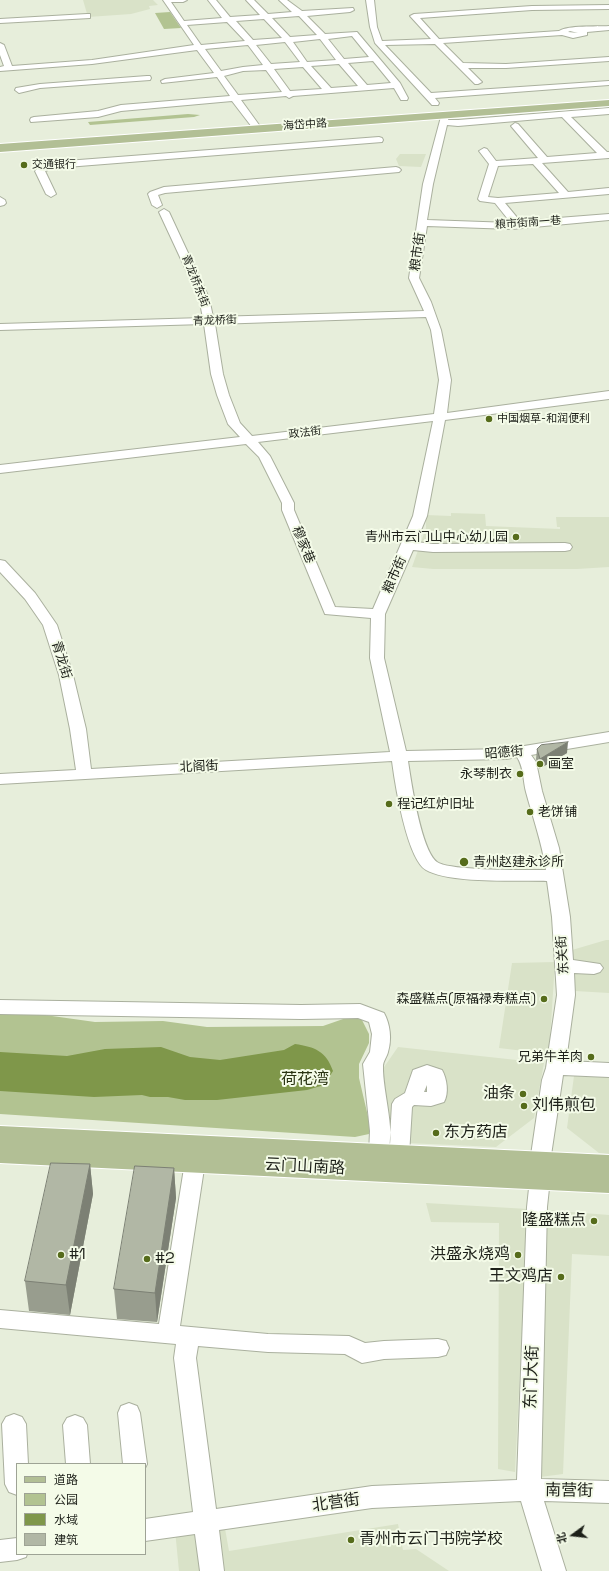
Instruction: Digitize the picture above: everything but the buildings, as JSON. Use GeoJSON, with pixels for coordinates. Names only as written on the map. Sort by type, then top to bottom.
{"type":"FeatureCollection","features":[{"type":"Feature","properties":{"kind":"main road","name":"海岱中路"},"geometry":{"type":"LineString","coordinates":[[0,142],[440,114],[609,97]]}},
{"type":"Feature","properties":{"kind":"main road","name":"海岱中路"},"geometry":{"type":"LineString","coordinates":[[440,114],[561,112],[609,103]]}},
{"type":"Feature","properties":{"kind":"main road","name":"海岱中路"},"geometry":{"type":"LineString","coordinates":[[0,148],[256,126]]}},
{"type":"Feature","properties":{"kind":"main road","name":"云门山南路"},"geometry":{"type":"LineString","coordinates":[[0,1136],[389,1154],[540,1170],[609,1182]]}},
{"type":"Feature","properties":{"kind":"main road","name":"云门山南路"},"geometry":{"type":"LineString","coordinates":[[0,1154],[195,1162],[540,1170],[609,1165]]}},
{"type":"Feature","properties":{"kind":"street"},"geometry":{"type":"LineString","coordinates":[[166,1],[183,0]]}},
{"type":"Feature","properties":{"kind":"street"},"geometry":{"type":"LineString","coordinates":[[212,0],[228,20],[233,22],[250,42],[289,94]]}},
{"type":"Feature","properties":{"kind":"street"},"geometry":{"type":"LineString","coordinates":[[250,0],[287,39],[305,64],[329,91]]}},
{"type":"Feature","properties":{"kind":"street"},"geometry":{"type":"LineString","coordinates":[[283,0],[295,11],[301,14],[322,36],[341,61],[365,88]]}},
{"type":"Feature","properties":{"kind":"street"},"geometry":{"type":"LineString","coordinates":[[182,23],[350,10],[340,0]]}},
{"type":"Feature","properties":{"kind":"street"},"geometry":{"type":"LineString","coordinates":[[364,0],[364,23],[367,35],[371,42],[440,114]]}},
{"type":"Feature","properties":{"kind":"street"},"geometry":{"type":"LineString","coordinates":[[370,0],[372,24],[379,43],[429,96],[440,114]]}},
{"type":"Feature","properties":{"kind":"street"},"geometry":{"type":"LineString","coordinates":[[166,1],[236,98],[241,108],[246,111],[256,126]]}},
{"type":"Feature","properties":{"kind":"street"},"geometry":{"type":"LineString","coordinates":[[478,82],[414,16],[532,8],[609,7]]}},
{"type":"Feature","properties":{"kind":"street"},"geometry":{"type":"LineString","coordinates":[[0,21],[87,16]]}},
{"type":"Feature","properties":{"kind":"street"},"geometry":{"type":"LineString","coordinates":[[379,43],[563,33],[575,36],[582,32],[609,28]]}},
{"type":"Feature","properties":{"kind":"street"},"geometry":{"type":"LineString","coordinates":[[582,32],[609,31]]}},
{"type":"Feature","properties":{"kind":"street"},"geometry":{"type":"LineString","coordinates":[[0,69],[105,60],[250,42],[354,34],[397,85],[404,98]]}},
{"type":"Feature","properties":{"kind":"street"},"geometry":{"type":"LineString","coordinates":[[0,45],[9,68]]}},
{"type":"Feature","properties":{"kind":"street"},"geometry":{"type":"LineString","coordinates":[[19,90],[40,86],[156,80],[268,67],[374,59]]}},
{"type":"Feature","properties":{"kind":"street"},"geometry":{"type":"LineString","coordinates":[[462,65],[506,66],[609,59]]}},
{"type":"Feature","properties":{"kind":"street"},"geometry":{"type":"LineString","coordinates":[[429,96],[609,83]]}},
{"type":"Feature","properties":{"kind":"street"},"geometry":{"type":"LineString","coordinates":[[34,120],[98,114],[121,108],[154,104],[397,85]]}},
{"type":"Feature","properties":{"kind":"street"},"geometry":{"type":"LineString","coordinates":[[561,112],[609,111]]}},
{"type":"Feature","properties":{"kind":"street"},"geometry":{"type":"LineString","coordinates":[[561,112],[606,155]]}},
{"type":"Feature","properties":{"kind":"street","name":"粮市街"},"geometry":{"type":"LineString","coordinates":[[440,114],[414,278],[430,314],[441,351],[446,380],[420,516],[378,614],[377,658],[418,847],[431,866],[454,873],[555,876]]}},
{"type":"Feature","properties":{"kind":"street"},"geometry":{"type":"LineString","coordinates":[[515,126],[566,195]]}},
{"type":"Feature","properties":{"kind":"street"},"geometry":{"type":"LineString","coordinates":[[50,194],[40,172],[43,168],[53,165],[379,140]]}},
{"type":"Feature","properties":{"kind":"street"},"geometry":{"type":"LineString","coordinates":[[484,151],[494,164]]}},
{"type":"Feature","properties":{"kind":"street"},"geometry":{"type":"LineString","coordinates":[[494,164],[606,155]]}},
{"type":"Feature","properties":{"kind":"street"},"geometry":{"type":"LineString","coordinates":[[494,164],[482,199],[498,200],[609,191]]}},
{"type":"Feature","properties":{"kind":"street","name":"青龙桥东街"},"geometry":{"type":"LineString","coordinates":[[249,440],[234,424],[223,395],[214,363],[209,322],[204,298],[198,282],[153,194],[164,190],[396,170]]}},
{"type":"Feature","properties":{"kind":"street"},"geometry":{"type":"LineString","coordinates":[[598,192],[609,203]]}},
{"type":"Feature","properties":{"kind":"street"},"geometry":{"type":"LineString","coordinates":[[548,196],[562,212]]}},
{"type":"Feature","properties":{"kind":"street"},"geometry":{"type":"LineString","coordinates":[[498,200],[515,221]]}},
{"type":"Feature","properties":{"kind":"street","name":"粮市街南一巷"},"geometry":{"type":"LineString","coordinates":[[422,223],[512,226],[609,217]]}},
{"type":"Feature","properties":{"kind":"street","name":"青龙桥街"},"geometry":{"type":"LineString","coordinates":[[0,327],[209,322],[430,314]]}},
{"type":"Feature","properties":{"kind":"street","name":"政法街"},"geometry":{"type":"LineString","coordinates":[[0,469],[609,396]]}},
{"type":"Feature","properties":{"kind":"street","name":"穆家巷"},"geometry":{"type":"LineString","coordinates":[[249,440],[264,456],[288,503],[288,510],[330,611],[378,614]]}},
{"type":"Feature","properties":{"kind":"street"},"geometry":{"type":"LineString","coordinates":[[408,545],[433,548],[565,547]]}},
{"type":"Feature","properties":{"kind":"street","name":"青龙街"},"geometry":{"type":"LineString","coordinates":[[0,564],[30,596],[50,626],[66,675],[78,729],[84,773]]}},
{"type":"Feature","properties":{"kind":"street","name":"昭德街"},"geometry":{"type":"LineString","coordinates":[[398,756],[498,754],[521,752],[609,737]]}},
{"type":"Feature","properties":{"kind":"street","name":"东关街"},"geometry":{"type":"LineString","coordinates":[[521,752],[528,762],[534,791],[551,848],[561,917],[566,996],[556,1068],[552,1080],[540,1170]]}},
{"type":"Feature","properties":{"kind":"street","name":"北阁街"},"geometry":{"type":"LineString","coordinates":[[0,779],[398,756]]}},
{"type":"Feature","properties":{"kind":"street"},"geometry":{"type":"LineString","coordinates":[[563,966],[594,968]]}},
{"type":"Feature","properties":{"kind":"street"},"geometry":{"type":"LineString","coordinates":[[0,1007],[301,1012],[360,1011],[377,1018],[381,1034],[379,1052],[373,1064],[380,1131],[389,1154]]}},
{"type":"Feature","properties":{"kind":"street"},"geometry":{"type":"LineString","coordinates":[[556,1068],[609,1070]]}},
{"type":"Feature","properties":{"kind":"street"},"geometry":{"type":"LineString","coordinates":[[389,1154],[402,1104],[406,1100],[413,1097]]}},
{"type":"Feature","properties":{"kind":"street"},"geometry":{"type":"LineString","coordinates":[[195,1162],[178,1336],[185,1358],[212,1571]]}},
{"type":"Feature","properties":{"kind":"street","name":"东门大街"},"geometry":{"type":"LineString","coordinates":[[540,1170],[537,1207],[529,1490],[554,1571]]}},
{"type":"Feature","properties":{"kind":"street"},"geometry":{"type":"LineString","coordinates":[[0,1320],[268,1343],[349,1345],[362,1353],[384,1350],[438,1348]]}},
{"type":"Feature","properties":{"kind":"street"},"geometry":{"type":"LineString","coordinates":[[129,1413],[136,1463]]}},
{"type":"Feature","properties":{"kind":"street"},"geometry":{"type":"LineString","coordinates":[[14,1424],[16,1464]]}},
{"type":"Feature","properties":{"kind":"street"},"geometry":{"type":"LineString","coordinates":[[75,1425],[78,1463]]}},
{"type":"Feature","properties":{"kind":"street","name":"南营街"},"geometry":{"type":"LineString","coordinates":[[529,1490],[609,1492]]}},
{"type":"Feature","properties":{"kind":"street","name":"北营街"},"geometry":{"type":"LineString","coordinates":[[146,1530],[372,1497],[529,1490]]}},
{"type":"Feature","properties":{"kind":"street"},"geometry":{"type":"LineString","coordinates":[[0,1551],[16,1549]]}},
{"type":"Feature","properties":{"kind":"shaded area"},"geometry":{"type":"Polygon","coordinates":[[[83,0],[153,0],[158,5],[149,6],[150,9],[131,14],[88,17],[83,0]]]}},
{"type":"Feature","properties":{"kind":"shaded area"},"geometry":{"type":"Polygon","coordinates":[[[400,154],[426,154],[421,167],[399,166],[396,159],[400,154]]]}},
{"type":"Feature","properties":{"kind":"shaded area","name":"青州市云门山中心幼儿园"},"geometry":{"type":"Polygon","coordinates":[[[451,513],[485,514],[486,526],[560,529],[560,527],[557,527],[556,517],[609,517],[609,567],[577,569],[433,569],[412,567],[426,528],[426,515],[451,516],[451,513]]]}},
{"type":"Feature","properties":{"kind":"shaded area"},"geometry":{"type":"Polygon","coordinates":[[[609,940],[609,993],[575,991],[572,950],[609,940]]]}},
{"type":"Feature","properties":{"kind":"shaded area"},"geometry":{"type":"Polygon","coordinates":[[[555,962],[549,1054],[499,1048],[512,963],[555,962]]]}},
{"type":"Feature","properties":{"kind":"shaded area"},"geometry":{"type":"Polygon","coordinates":[[[398,1047],[544,1063],[534,1118],[496,1147],[407,1143],[386,1139],[382,1070],[398,1047]]]}},
{"type":"Feature","properties":{"kind":"shaded area"},"geometry":{"type":"Polygon","coordinates":[[[574,1076],[609,1077],[609,1154],[599,1153],[567,1128],[574,1076]]]}},
{"type":"Feature","properties":{"kind":"shaded area"},"geometry":{"type":"Polygon","coordinates":[[[426,1203],[528,1209],[515,1472],[498,1469],[499,1223],[431,1222],[426,1203]]]}},
{"type":"Feature","properties":{"kind":"shaded area"},"geometry":{"type":"Polygon","coordinates":[[[545,1210],[609,1215],[609,1256],[572,1254],[563,1474],[540,1477],[545,1210]]]}},
{"type":"Feature","properties":{"kind":"shaded area","name":"青州市云门书院学校"},"geometry":{"type":"Polygon","coordinates":[[[224,1523],[229,1551],[398,1524],[403,1550],[416,1549],[449,1571],[179,1571],[175,1530],[224,1523]]]}},
{"type":"Feature","properties":{"kind":"green space"},"geometry":{"type":"Polygon","coordinates":[[[170,12],[181,28],[164,29],[155,13],[170,12]]]}},
{"type":"Feature","properties":{"kind":"green space"},"geometry":{"type":"Polygon","coordinates":[[[188,114],[200,115],[194,117],[90,125],[88,122],[188,114]]]}},
{"type":"Feature","properties":{"kind":"green space","name":"荷花湾"},"geometry":{"type":"Polygon","coordinates":[[[0,1014],[45,1015],[95,1022],[163,1021],[207,1027],[323,1026],[346,1018],[361,1018],[369,1034],[369,1043],[359,1064],[359,1078],[370,1125],[369,1134],[355,1137],[0,1114],[0,1014]]]}},
{"type":"Feature","properties":{"kind":"water"},"geometry":{"type":"Polygon","coordinates":[[[295,1044],[319,1051],[327,1059],[333,1071],[324,1085],[307,1090],[217,1100],[185,1100],[142,1095],[94,1097],[0,1091],[0,1052],[67,1056],[105,1049],[161,1047],[190,1057],[220,1060],[284,1050],[295,1044]]]}},
{"type":"Feature","properties":{"kind":"place","name":"交通银行"},"geometry":{"type":"Point","coordinates":[24,165]}},
{"type":"Feature","properties":{"kind":"place","name":"中国烟草-和润便利"},"geometry":{"type":"Point","coordinates":[489,419]}},
{"type":"Feature","properties":{"kind":"place","name":"青州市云门山中心幼儿园"},"geometry":{"type":"Point","coordinates":[516,537]}},
{"type":"Feature","properties":{"kind":"place","name":"画室"},"geometry":{"type":"Point","coordinates":[540,764]}},
{"type":"Feature","properties":{"kind":"place","name":"永琴制衣"},"geometry":{"type":"Point","coordinates":[520,774]}},
{"type":"Feature","properties":{"kind":"place","name":"程记红炉旧址"},"geometry":{"type":"Point","coordinates":[389,804]}},
{"type":"Feature","properties":{"kind":"place","name":"老饼铺"},"geometry":{"type":"Point","coordinates":[530,812]}},
{"type":"Feature","properties":{"kind":"place","name":"青州赵建永诊所"},"geometry":{"type":"Point","coordinates":[464,862]}},
{"type":"Feature","properties":{"kind":"place","name":"森盛糕点(原福禄寿糕点)"},"geometry":{"type":"Point","coordinates":[544,999]}},
{"type":"Feature","properties":{"kind":"place","name":"兄弟牛羊肉"},"geometry":{"type":"Point","coordinates":[591,1057]}},
{"type":"Feature","properties":{"kind":"place","name":"油条"},"geometry":{"type":"Point","coordinates":[523,1094]}},
{"type":"Feature","properties":{"kind":"place","name":"刘伟煎包"},"geometry":{"type":"Point","coordinates":[524,1106]}},
{"type":"Feature","properties":{"kind":"place","name":"东方药店"},"geometry":{"type":"Point","coordinates":[436,1133]}},
{"type":"Feature","properties":{"kind":"place","name":"隆盛糕点"},"geometry":{"type":"Point","coordinates":[594,1221]}},
{"type":"Feature","properties":{"kind":"place","name":"#1"},"geometry":{"type":"Point","coordinates":[61,1255]}},
{"type":"Feature","properties":{"kind":"place","name":"洪盛永烧鸡"},"geometry":{"type":"Point","coordinates":[518,1255]}},
{"type":"Feature","properties":{"kind":"place","name":"#2"},"geometry":{"type":"Point","coordinates":[147,1259]}},
{"type":"Feature","properties":{"kind":"place","name":"王文鸡店"},"geometry":{"type":"Point","coordinates":[561,1277]}},
{"type":"Feature","properties":{"kind":"place","name":"青州市云门书院学校"},"geometry":{"type":"Point","coordinates":[351,1540]}}]}
